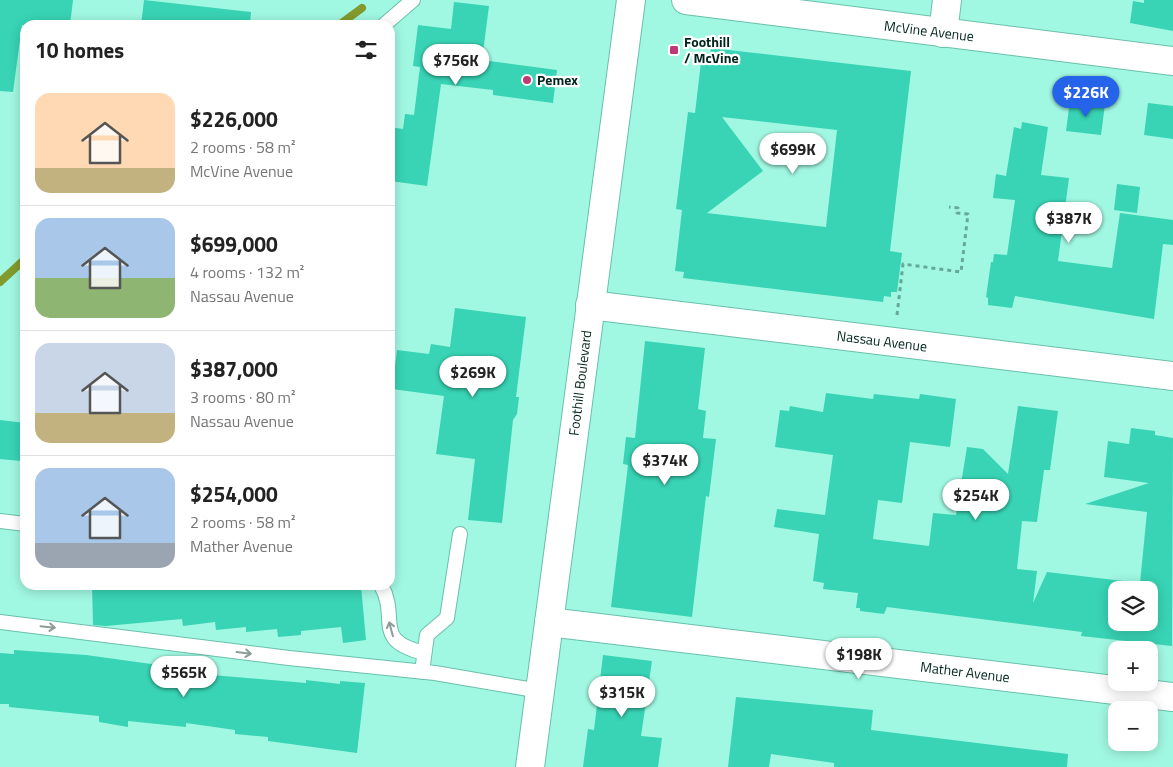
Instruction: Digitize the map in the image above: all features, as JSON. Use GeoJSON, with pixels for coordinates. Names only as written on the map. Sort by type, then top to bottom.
{"type":"FeatureCollection","features":[{"type":"Feature","properties":{"kind":"street","name":"Foothill Boulevard"},"geometry":{"type":"LineString","coordinates":[[530,767],[630,0]]}},
{"type":"Feature","properties":{"kind":"street","name":"McVine Avenue"},"geometry":{"type":"LineString","coordinates":[[686,0],[1173,61]]}},
{"type":"Feature","properties":{"kind":"street"},"geometry":{"type":"LineString","coordinates":[[943,33],[948,0]]}},
{"type":"Feature","properties":{"kind":"street","name":"Nassau Avenue"},"geometry":{"type":"LineString","coordinates":[[590,305],[1173,376]]}},
{"type":"Feature","properties":{"kind":"street","name":"Mather Avenue"},"geometry":{"type":"LineString","coordinates":[[549,622],[1173,697]]}},
{"type":"Feature","properties":{"kind":"lane"},"geometry":{"type":"LineString","coordinates":[[390,20],[413,0]]}},
{"type":"Feature","properties":{"kind":"lane"},"geometry":{"type":"LineString","coordinates":[[0,521],[20,523]]}},
{"type":"Feature","properties":{"kind":"lane"},"geometry":{"type":"LineString","coordinates":[[422,672],[427,635],[447,618],[460,534]]}},
{"type":"Feature","properties":{"kind":"lane"},"geometry":{"type":"LineString","coordinates":[[383,590],[386,598],[390,630],[395,640],[407,649],[424,653]]}},
{"type":"Feature","properties":{"kind":"lane"},"geometry":{"type":"LineString","coordinates":[[0,622],[289,658],[422,672],[540,691]]}},
{"type":"Feature","properties":{"kind":"path"},"geometry":{"type":"LineString","coordinates":[[894,343],[903,264],[961,272],[968,214],[958,213],[958,208],[949,207]]}},
{"type":"Feature","properties":{"kind":"building"},"geometry":{"type":"Polygon","coordinates":[[[0,0],[73,0],[71,20],[20,20],[20,40],[13,92],[0,91],[0,0]]]}},
{"type":"Feature","properties":{"kind":"building"},"geometry":{"type":"Polygon","coordinates":[[[144,0],[251,12],[250,20],[142,20],[144,0]]]}},
{"type":"Feature","properties":{"kind":"building"},"geometry":{"type":"Polygon","coordinates":[[[1144,0],[1173,0],[1173,31],[1130,23],[1133,1],[1144,3],[1144,0]]]}},
{"type":"Feature","properties":{"kind":"building"},"geometry":{"type":"Polygon","coordinates":[[[454,2],[489,6],[482,60],[557,70],[553,103],[493,95],[493,90],[441,84],[427,186],[395,182],[395,128],[403,129],[405,114],[414,115],[420,67],[413,66],[418,25],[451,29],[454,2]]]}},
{"type":"Feature","properties":{"kind":"building"},"geometry":{"type":"Polygon","coordinates":[[[711,48],[911,71],[890,251],[902,253],[897,292],[891,292],[891,297],[884,296],[883,302],[683,278],[684,272],[675,271],[682,210],[676,209],[688,112],[695,113],[701,62],[709,63],[711,48]],[[722,117],[763,171],[707,213],[826,227],[837,130],[722,117]]]}},
{"type":"Feature","properties":{"kind":"building"},"geometry":{"type":"Polygon","coordinates":[[[1070,100],[1105,104],[1101,135],[1066,131],[1070,100]]]}},
{"type":"Feature","properties":{"kind":"building"},"geometry":{"type":"Polygon","coordinates":[[[1148,103],[1173,106],[1173,139],[1144,135],[1148,103]]]}},
{"type":"Feature","properties":{"kind":"building"},"geometry":{"type":"Polygon","coordinates":[[[1022,122],[1048,127],[1041,175],[1069,178],[1058,261],[1112,268],[1120,213],[1173,220],[1173,245],[1163,244],[1154,319],[1015,296],[1012,308],[988,305],[988,298],[986,297],[991,262],[993,262],[994,254],[1007,255],[1015,200],[993,198],[996,174],[1006,176],[1014,127],[1021,129],[1022,122]]]}},
{"type":"Feature","properties":{"kind":"building"},"geometry":{"type":"Polygon","coordinates":[[[1117,184],[1140,187],[1137,213],[1114,210],[1117,184]]]}},
{"type":"Feature","properties":{"kind":"building"},"geometry":{"type":"Polygon","coordinates":[[[455,308],[526,317],[516,397],[519,397],[517,414],[513,420],[502,523],[468,520],[475,459],[436,454],[444,396],[395,389],[397,350],[429,354],[431,344],[450,347],[455,308]]]}},
{"type":"Feature","properties":{"kind":"building"},"geometry":{"type":"Polygon","coordinates":[[[645,341],[705,348],[698,409],[706,411],[703,438],[716,439],[709,497],[706,496],[692,617],[611,607],[628,465],[623,464],[626,437],[635,438],[645,341]]]}},
{"type":"Feature","properties":{"kind":"building"},"geometry":{"type":"Polygon","coordinates":[[[826,393],[873,399],[874,394],[919,399],[920,394],[956,399],[950,447],[910,442],[902,503],[878,500],[873,539],[929,546],[933,513],[956,515],[967,447],[983,449],[1008,474],[1018,406],[1058,411],[1050,470],[1044,470],[1037,522],[1022,521],[1017,569],[1037,571],[1033,603],[1047,572],[1123,581],[1108,581],[1108,631],[1158,631],[1158,581],[1140,581],[1147,512],[1085,504],[1149,483],[1104,477],[1108,441],[1129,444],[1131,428],[1155,431],[1155,435],[1173,438],[1172,646],[1158,644],[1158,641],[1126,641],[1081,636],[1082,632],[887,607],[884,614],[860,611],[860,608],[856,608],[858,593],[823,589],[824,583],[813,581],[819,534],[774,527],[777,509],[825,515],[833,455],[775,447],[780,410],[789,411],[790,406],[823,412],[826,393]]]}},
{"type":"Feature","properties":{"kind":"building"},"geometry":{"type":"Polygon","coordinates":[[[0,420],[20,422],[20,461],[0,459],[0,420]]]}},
{"type":"Feature","properties":{"kind":"building"},"geometry":{"type":"Polygon","coordinates":[[[92,590],[361,590],[366,640],[343,643],[341,627],[301,631],[301,635],[278,637],[277,629],[246,632],[246,627],[216,630],[215,622],[183,626],[182,619],[106,626],[93,625],[92,590]]]}},
{"type":"Feature","properties":{"kind":"building"},"geometry":{"type":"Polygon","coordinates":[[[14,650],[86,655],[173,667],[172,672],[212,677],[212,675],[306,683],[306,680],[340,684],[340,681],[365,683],[357,753],[268,741],[268,737],[235,734],[235,730],[186,723],[186,727],[128,721],[128,727],[99,722],[99,716],[9,707],[9,704],[0,704],[0,653],[14,654],[14,650]]]}},
{"type":"Feature","properties":{"kind":"building"},"geometry":{"type":"Polygon","coordinates":[[[603,655],[652,661],[641,736],[662,738],[658,767],[583,767],[588,729],[594,730],[603,655]]]}},
{"type":"Feature","properties":{"kind":"building"},"geometry":{"type":"Polygon","coordinates":[[[736,697],[873,710],[871,730],[1068,754],[1067,767],[834,767],[834,763],[771,754],[769,767],[728,767],[736,697]]]}},
{"type":"Feature","properties":{"kind":"waterway"},"geometry":{"type":"LineString","coordinates":[[346,20],[362,8]]}},
{"type":"Feature","properties":{"kind":"waterway"},"geometry":{"type":"LineString","coordinates":[[0,282],[20,264]]}},
{"type":"Feature","properties":{"kind":"place","name":"Foothill / McVine"},"geometry":{"type":"Point","coordinates":[674,50]}},
{"type":"Feature","properties":{"kind":"place","name":"Pemex"},"geometry":{"type":"Point","coordinates":[527,80]}}]}
